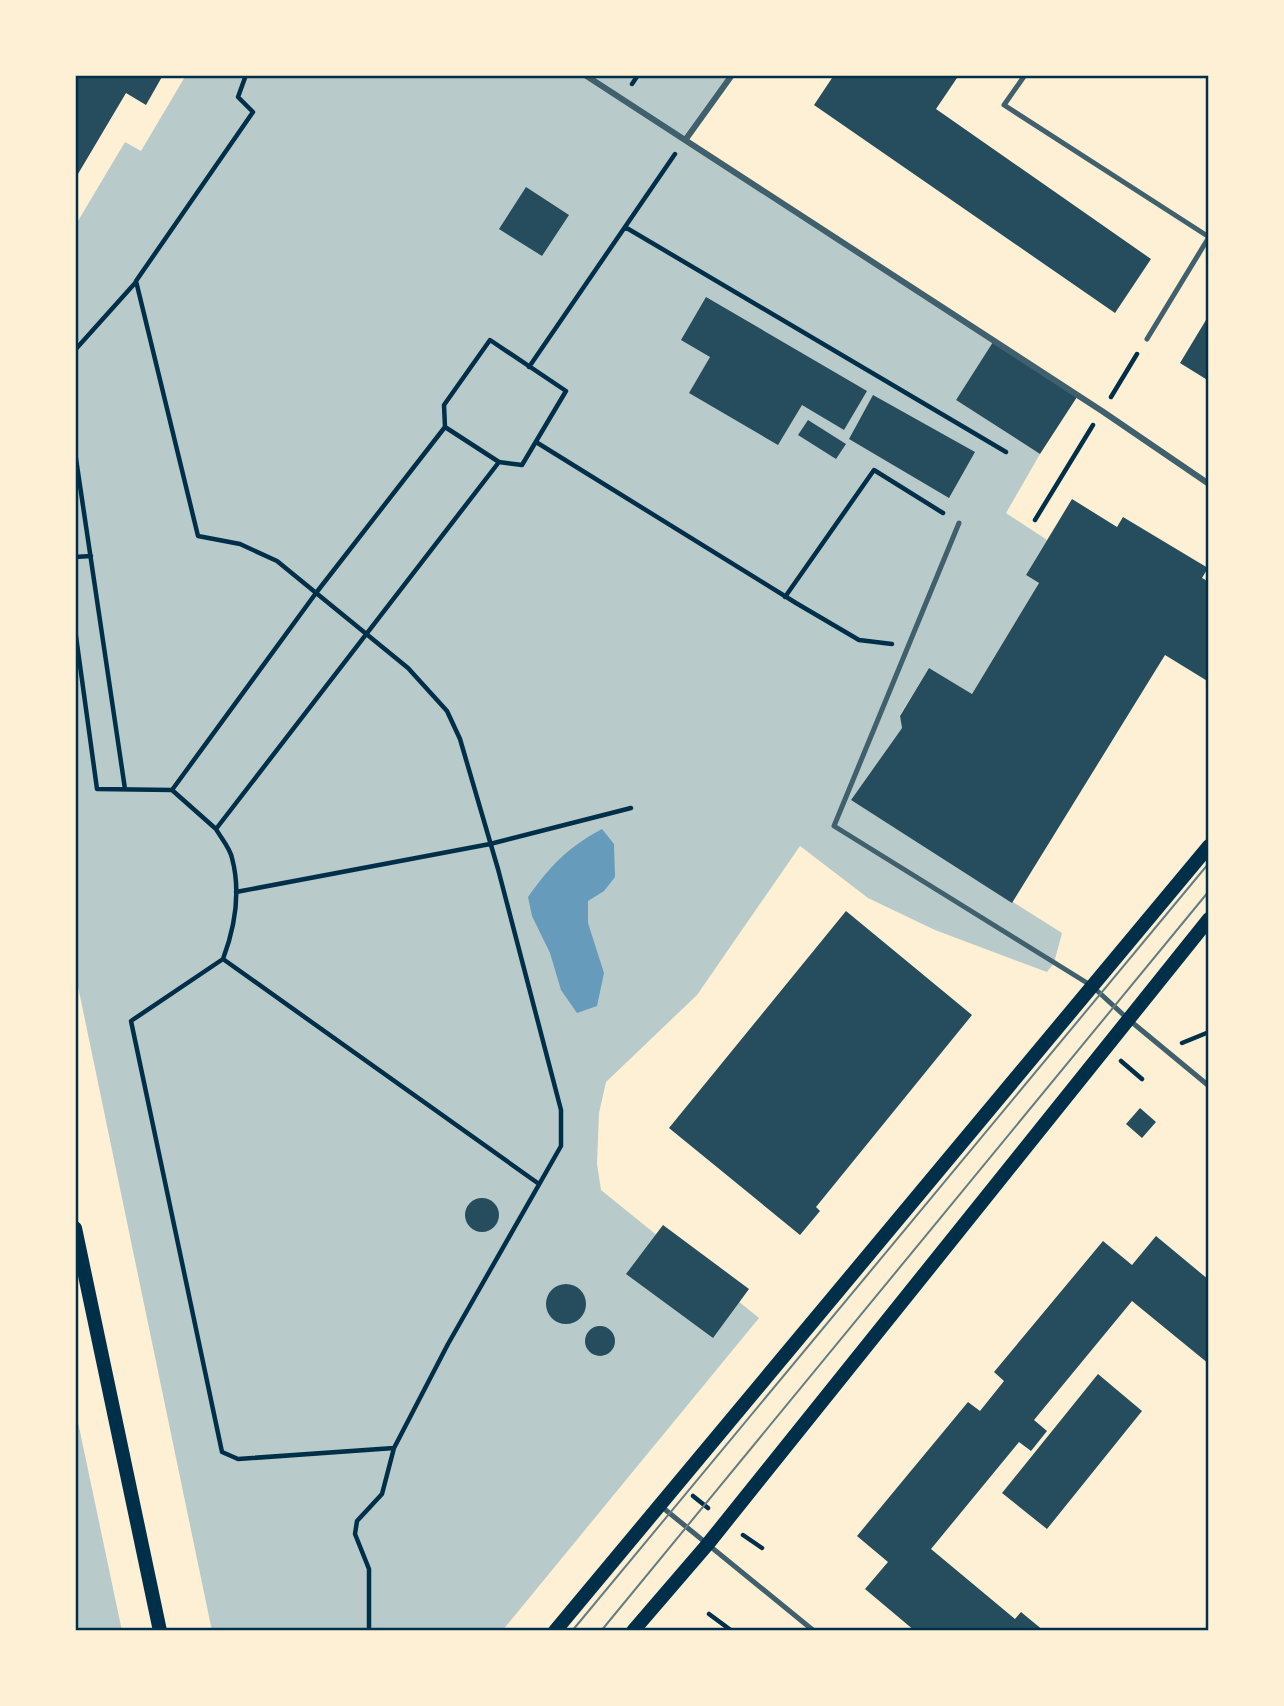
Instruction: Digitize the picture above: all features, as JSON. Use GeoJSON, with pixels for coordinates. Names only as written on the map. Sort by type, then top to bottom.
{"type":"FeatureCollection","features":[{"type":"Feature","properties":{"kind":"main road"},"geometry":{"type":"LineString","coordinates":[[555,1631],[1209,846]]}},
{"type":"Feature","properties":{"kind":"main road"},"geometry":{"type":"LineString","coordinates":[[633,1631],[707,1545],[1209,919]]}},
{"type":"Feature","properties":{"kind":"main road"},"geometry":{"type":"LineString","coordinates":[[75,1228],[160,1631]]}},
{"type":"Feature","properties":{"kind":"street"},"geometry":{"type":"LineString","coordinates":[[585,75],[1209,484]]}},
{"type":"Feature","properties":{"kind":"street"},"geometry":{"type":"LineString","coordinates":[[686,139],[732,75]]}},
{"type":"Feature","properties":{"kind":"lane"},"geometry":{"type":"LineString","coordinates":[[1025,75],[1004,105],[1209,237],[1147,339]]}},
{"type":"Feature","properties":{"kind":"lane"},"geometry":{"type":"LineString","coordinates":[[959,523],[834,826],[1093,986],[1128,1019],[1209,1086]]}},
{"type":"Feature","properties":{"kind":"lane"},"geometry":{"type":"LineString","coordinates":[[660,1504],[814,1631]]}},
{"type":"Feature","properties":{"kind":"path"},"geometry":{"type":"LineString","coordinates":[[75,350],[136,281],[253,112],[238,97],[246,75]]}},
{"type":"Feature","properties":{"kind":"path"},"geometry":{"type":"LineString","coordinates":[[529,367],[686,139]]}},
{"type":"Feature","properties":{"kind":"path"},"geometry":{"type":"LineString","coordinates":[[625,227],[1006,452]]}},
{"type":"Feature","properties":{"kind":"path"},"geometry":{"type":"LineString","coordinates":[[136,281],[198,536],[240,544],[277,561],[408,668],[447,711],[460,739],[491,844],[561,1110],[561,1146],[448,1343],[394,1448],[382,1494],[357,1521],[355,1534],[369,1569],[369,1631]]}},
{"type":"Feature","properties":{"kind":"path"},"geometry":{"type":"LineString","coordinates":[[172,790],[316,593],[445,427],[444,405],[490,340],[566,391],[522,465],[499,462],[445,427]]}},
{"type":"Feature","properties":{"kind":"path"},"geometry":{"type":"LineString","coordinates":[[536,442],[859,640],[909,646]]}},
{"type":"Feature","properties":{"kind":"path"},"geometry":{"type":"LineString","coordinates":[[75,452],[125,789]]}},
{"type":"Feature","properties":{"kind":"path"},"geometry":{"type":"LineString","coordinates":[[216,829],[499,462]]}},
{"type":"Feature","properties":{"kind":"path"},"geometry":{"type":"LineString","coordinates":[[785,597],[874,470],[959,523]]}},
{"type":"Feature","properties":{"kind":"path"},"geometry":{"type":"LineString","coordinates":[[75,557],[91,556]]}},
{"type":"Feature","properties":{"kind":"path"},"geometry":{"type":"LineString","coordinates":[[75,629],[97,789],[172,790],[216,829],[232,857],[236,892],[234,929],[223,959],[131,1021],[222,1451],[238,1459],[394,1448]]}},
{"type":"Feature","properties":{"kind":"path"},"geometry":{"type":"LineString","coordinates":[[236,892],[491,844],[631,808]]}},
{"type":"Feature","properties":{"kind":"path"},"geometry":{"type":"LineString","coordinates":[[223,959],[540,1184]]}},
{"type":"Feature","properties":{"kind":"path"},"geometry":{"type":"LineString","coordinates":[[709,1614],[732,1631]]}},
{"type":"Feature","properties":{"kind":"shaded area"},"geometry":{"type":"Polygon","coordinates":[[[186,75],[732,75],[686,139],[993,342],[956,400],[1040,454],[1006,513],[1047,540],[1026,575],[1039,583],[972,694],[929,668],[900,715],[902,728],[851,800],[1062,933],[1054,963],[1047,972],[935,930],[868,898],[800,846],[697,995],[606,1082],[599,1113],[597,1164],[601,1190],[759,1318],[502,1631],[212,1631],[75,972],[75,226],[125,142],[141,151],[186,75]]]}},
{"type":"Feature","properties":{"kind":"shaded area"},"geometry":{"type":"Polygon","coordinates":[[[75,1408],[122,1631],[75,1631],[75,1408]]]}},
{"type":"Feature","properties":{"kind":"water"},"geometry":{"type":"Polygon","coordinates":[[[602,829],[614,844],[615,877],[604,891],[588,901],[588,923],[604,973],[597,1006],[577,1013],[561,990],[550,953],[532,916],[528,897],[560,858],[602,829]]]}},
{"type":"Feature","properties":{"kind":"building"},"geometry":{"type":"Polygon","coordinates":[[[75,75],[163,75],[146,105],[126,93],[75,179],[75,75]]]}},
{"type":"Feature","properties":{"kind":"building"},"geometry":{"type":"Polygon","coordinates":[[[834,75],[959,75],[936,109],[1151,259],[1115,313],[814,105],[834,75]]]}},
{"type":"Feature","properties":{"kind":"building"},"geometry":{"type":"Polygon","coordinates":[[[526,187],[569,215],[542,256],[499,229],[526,187]]]}},
{"type":"Feature","properties":{"kind":"building"},"geometry":{"type":"Polygon","coordinates":[[[706,297],[867,391],[844,430],[802,405],[778,445],[689,393],[710,357],[681,340],[706,297]]]}},
{"type":"Feature","properties":{"kind":"building"},"geometry":{"type":"Polygon","coordinates":[[[1209,315],[1209,381],[1180,363],[1209,315]]]}},
{"type":"Feature","properties":{"kind":"building"},"geometry":{"type":"Polygon","coordinates":[[[993,342],[1077,397],[1040,454],[956,400],[993,342]]]}},
{"type":"Feature","properties":{"kind":"building"},"geometry":{"type":"Polygon","coordinates":[[[873,395],[975,452],[949,498],[849,439],[873,395]]]}},
{"type":"Feature","properties":{"kind":"building"},"geometry":{"type":"Polygon","coordinates":[[[808,420],[846,444],[836,459],[798,435],[808,420]]]}},
{"type":"Feature","properties":{"kind":"building"},"geometry":{"type":"Polygon","coordinates":[[[1072,499],[1117,527],[1123,517],[1208,568],[1202,578],[1209,582],[1209,682],[1165,655],[1012,903],[851,800],[902,728],[900,716],[929,668],[972,694],[1039,583],[1026,575],[1072,499]]]}},
{"type":"Feature","properties":{"kind":"building"},"geometry":{"type":"Polygon","coordinates":[[[846,911],[972,1015],[816,1207],[820,1211],[800,1235],[669,1128],[846,911]]]}},
{"type":"Feature","properties":{"kind":"building"},"geometry":{"type":"Polygon","coordinates":[[[1140,1108],[1156,1122],[1142,1138],[1126,1124],[1140,1108]]]}},
{"type":"Feature","properties":{"kind":"building"},"geometry":{"type":"Polygon","coordinates":[[[482,1198],[494,1203],[499,1215],[494,1227],[482,1232],[470,1227],[465,1215],[470,1203],[482,1198]]]}},
{"type":"Feature","properties":{"kind":"building"},"geometry":{"type":"Polygon","coordinates":[[[663,1225],[749,1289],[713,1338],[626,1274],[663,1225]]]}},
{"type":"Feature","properties":{"kind":"building"},"geometry":{"type":"Polygon","coordinates":[[[1156,1236],[1209,1280],[1209,1364],[1132,1301],[1034,1420],[1047,1431],[1031,1451],[1019,1442],[931,1549],[1015,1619],[1021,1612],[1044,1631],[915,1631],[865,1589],[888,1562],[857,1536],[968,1402],[980,1411],[1004,1381],[994,1372],[1103,1241],[1132,1265],[1156,1236]]]}},
{"type":"Feature","properties":{"kind":"building"},"geometry":{"type":"Polygon","coordinates":[[[566,1284],[574,1285],[580,1290],[585,1296],[585,1312],[580,1318],[574,1323],[566,1324],[558,1323],[552,1318],[547,1312],[546,1304],[547,1296],[552,1290],[558,1285],[566,1284]]]}},
{"type":"Feature","properties":{"kind":"building"},"geometry":{"type":"Polygon","coordinates":[[[600,1326],[611,1330],[615,1341],[611,1352],[600,1356],[589,1352],[585,1341],[589,1330],[600,1326]]]}},
{"type":"Feature","properties":{"kind":"building"},"geometry":{"type":"Polygon","coordinates":[[[1098,1374],[1142,1411],[1047,1529],[1002,1493],[1098,1374]]]}},
{"type":"Feature","properties":{"kind":"tram line"},"geometry":{"type":"LineString","coordinates":[[572,1631],[1209,863]]}},
{"type":"Feature","properties":{"kind":"tram line"},"geometry":{"type":"LineString","coordinates":[[601,1631],[1209,891]]}}]}
